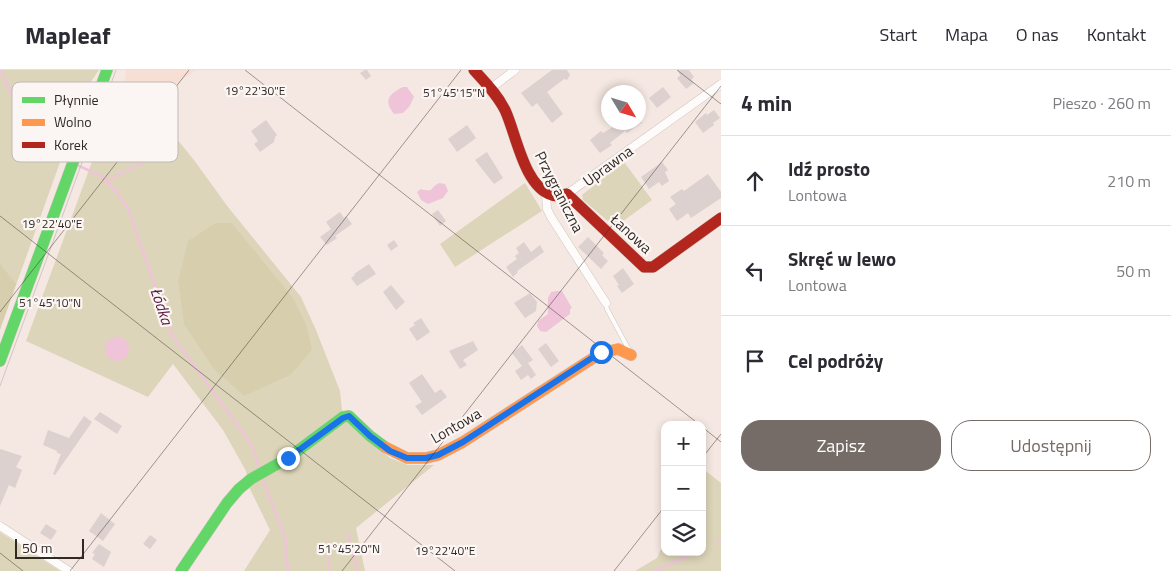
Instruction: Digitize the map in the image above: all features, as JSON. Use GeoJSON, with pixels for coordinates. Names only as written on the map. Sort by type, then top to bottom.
{"type":"FeatureCollection","features":[{"type":"Feature","properties":{"kind":"street"},"geometry":{"type":"LineString","coordinates":[[103,82],[107,70]]}},
{"type":"Feature","properties":{"kind":"street","name":"Przygraniczna"},"geometry":{"type":"LineString","coordinates":[[474,70],[506,110],[531,177],[539,189],[546,195],[547,210],[606,303]]}},
{"type":"Feature","properties":{"kind":"street"},"geometry":{"type":"LineString","coordinates":[[490,89],[515,70]]}},
{"type":"Feature","properties":{"kind":"street","name":"Uprawna"},"geometry":{"type":"LineString","coordinates":[[567,194],[721,84]]}},
{"type":"Feature","properties":{"kind":"street"},"geometry":{"type":"LineString","coordinates":[[0,361],[72,162]]}},
{"type":"Feature","properties":{"kind":"street"},"geometry":{"type":"LineString","coordinates":[[546,195],[558,197],[567,194]]}},
{"type":"Feature","properties":{"kind":"street","name":"Łanowa"},"geometry":{"type":"LineString","coordinates":[[567,194],[639,263],[650,268],[721,218]]}},
{"type":"Feature","properties":{"kind":"street","name":"Lontowa"},"geometry":{"type":"LineString","coordinates":[[181,571],[230,499],[251,480],[343,418],[349,416],[370,436],[390,451],[407,458],[438,455],[463,442],[601,352],[618,349],[632,355]]}},
{"type":"Feature","properties":{"kind":"street"},"geometry":{"type":"LineString","coordinates":[[0,526],[69,571]]}},
{"type":"Feature","properties":{"kind":"lane","name":"Przygraniczna"},"geometry":{"type":"LineString","coordinates":[[606,303],[607,309],[632,355]]}},
{"type":"Feature","properties":{"kind":"shaded area"},"geometry":{"type":"Polygon","coordinates":[[[0,70],[99,70],[91,82],[12,82],[12,162],[60,162],[0,330],[0,70]]]}},
{"type":"Feature","properties":{"kind":"shaded area"},"geometry":{"type":"Polygon","coordinates":[[[126,70],[196,70],[178,83],[124,82],[126,70]]]}},
{"type":"Feature","properties":{"kind":"shaded area"},"geometry":{"type":"Polygon","coordinates":[[[407,87],[414,97],[409,107],[403,113],[394,114],[389,105],[389,98],[394,92],[407,87]]]}},
{"type":"Feature","properties":{"kind":"shaded area"},"geometry":{"type":"Polygon","coordinates":[[[178,140],[228,207],[301,297],[340,391],[342,410],[359,430],[390,458],[408,465],[434,465],[356,528],[365,571],[244,571],[270,530],[249,487],[246,471],[223,430],[173,364],[148,397],[26,341],[92,162],[178,162],[178,140]],[[216,223],[259,257],[232,223],[216,223]]]}},
{"type":"Feature","properties":{"kind":"shaded area"},"geometry":{"type":"Polygon","coordinates":[[[624,162],[652,200],[615,227],[583,200],[582,195],[624,162]]]}},
{"type":"Feature","properties":{"kind":"shaded area"},"geometry":{"type":"Polygon","coordinates":[[[439,183],[445,184],[448,191],[443,198],[428,204],[421,200],[417,192],[421,189],[430,190],[439,183]]]}},
{"type":"Feature","properties":{"kind":"shaded area"},"geometry":{"type":"Polygon","coordinates":[[[525,183],[542,211],[455,267],[440,244],[525,183]]]}},
{"type":"Feature","properties":{"kind":"shaded area"},"geometry":{"type":"Polygon","coordinates":[[[216,223],[232,223],[293,298],[306,324],[312,350],[290,375],[244,396],[214,369],[184,324],[178,281],[188,241],[216,223]]]}},
{"type":"Feature","properties":{"kind":"shaded area"},"geometry":{"type":"Polygon","coordinates":[[[0,264],[16,284],[0,329],[0,264]]]}},
{"type":"Feature","properties":{"kind":"shaded area"},"geometry":{"type":"Polygon","coordinates":[[[562,291],[572,308],[570,309],[570,314],[546,332],[540,331],[537,326],[538,321],[548,314],[548,298],[551,292],[562,291]]]}},
{"type":"Feature","properties":{"kind":"shaded area"},"geometry":{"type":"Polygon","coordinates":[[[117,337],[122,338],[128,344],[128,354],[122,360],[117,361],[112,360],[106,354],[105,349],[106,344],[112,338],[117,337]]]}},
{"type":"Feature","properties":{"kind":"shaded area"},"geometry":{"type":"Polygon","coordinates":[[[706,471],[721,483],[721,571],[635,571],[657,558],[661,548],[661,556],[706,556],[706,471]]]}},
{"type":"Feature","properties":{"kind":"shaded area"},"geometry":{"type":"Polygon","coordinates":[[[0,532],[60,571],[0,571],[0,532]]]}},
{"type":"Feature","properties":{"kind":"building"},"geometry":{"type":"Polygon","coordinates":[[[365,70],[371,76],[366,80],[360,73],[365,70]]]}},
{"type":"Feature","properties":{"kind":"building"},"geometry":{"type":"Polygon","coordinates":[[[552,70],[567,70],[570,75],[567,80],[564,79],[547,92],[563,114],[552,123],[537,103],[532,107],[521,93],[552,70]]]}},
{"type":"Feature","properties":{"kind":"building"},"geometry":{"type":"Polygon","coordinates":[[[678,70],[689,70],[694,77],[691,80],[694,83],[686,89],[677,78],[680,76],[678,70]]]}},
{"type":"Feature","properties":{"kind":"building"},"geometry":{"type":"Polygon","coordinates":[[[663,87],[671,97],[657,108],[649,98],[663,87]]]}},
{"type":"Feature","properties":{"kind":"building"},"geometry":{"type":"Polygon","coordinates":[[[714,110],[720,118],[703,133],[695,122],[706,113],[707,115],[714,110]]]}},
{"type":"Feature","properties":{"kind":"building"},"geometry":{"type":"Polygon","coordinates":[[[266,120],[277,135],[274,142],[260,152],[254,144],[258,141],[251,131],[266,120]]]}},
{"type":"Feature","properties":{"kind":"building"},"geometry":{"type":"Polygon","coordinates":[[[467,125],[476,138],[457,152],[448,139],[467,125]]]}},
{"type":"Feature","properties":{"kind":"building"},"geometry":{"type":"Polygon","coordinates":[[[608,130],[631,130],[627,133],[625,131],[610,143],[612,145],[600,153],[590,140],[601,131],[603,133],[608,130]]]}},
{"type":"Feature","properties":{"kind":"building"},"geometry":{"type":"Polygon","coordinates":[[[487,152],[503,178],[494,184],[475,160],[487,152]]]}},
{"type":"Feature","properties":{"kind":"building"},"geometry":{"type":"Polygon","coordinates":[[[662,162],[668,170],[665,172],[669,181],[662,186],[659,182],[649,189],[641,177],[662,162]]]}},
{"type":"Feature","properties":{"kind":"building"},"geometry":{"type":"Polygon","coordinates":[[[708,174],[721,192],[721,198],[691,218],[688,213],[677,221],[669,209],[676,204],[670,197],[682,189],[684,191],[708,174]]]}},
{"type":"Feature","properties":{"kind":"building"},"geometry":{"type":"Polygon","coordinates":[[[438,210],[446,221],[440,226],[432,214],[438,210]]]}},
{"type":"Feature","properties":{"kind":"building"},"geometry":{"type":"Polygon","coordinates":[[[340,212],[352,224],[335,236],[337,238],[327,245],[320,237],[331,229],[326,222],[340,212]]]}},
{"type":"Feature","properties":{"kind":"building"},"geometry":{"type":"Polygon","coordinates":[[[588,237],[604,253],[602,255],[608,261],[601,269],[578,247],[588,237]]]}},
{"type":"Feature","properties":{"kind":"building"},"geometry":{"type":"Polygon","coordinates":[[[394,240],[398,246],[391,251],[387,245],[394,240]]]}},
{"type":"Feature","properties":{"kind":"building"},"geometry":{"type":"Polygon","coordinates":[[[524,242],[531,252],[540,245],[544,252],[517,271],[513,277],[506,267],[517,259],[515,256],[519,253],[516,248],[524,242]]]}},
{"type":"Feature","properties":{"kind":"building"},"geometry":{"type":"Polygon","coordinates":[[[369,264],[376,274],[357,286],[351,278],[369,264]]]}},
{"type":"Feature","properties":{"kind":"building"},"geometry":{"type":"Polygon","coordinates":[[[623,268],[634,284],[622,293],[613,276],[623,268]]]}},
{"type":"Feature","properties":{"kind":"building"},"geometry":{"type":"Polygon","coordinates":[[[391,285],[405,302],[396,310],[383,292],[391,285]]]}},
{"type":"Feature","properties":{"kind":"building"},"geometry":{"type":"Polygon","coordinates":[[[530,293],[537,302],[536,311],[525,318],[514,303],[530,293]]]}},
{"type":"Feature","properties":{"kind":"building"},"geometry":{"type":"Polygon","coordinates":[[[421,318],[430,332],[417,341],[409,329],[415,325],[413,323],[421,318]]]}},
{"type":"Feature","properties":{"kind":"building"},"geometry":{"type":"Polygon","coordinates":[[[473,341],[478,350],[463,360],[467,365],[460,369],[449,351],[473,341]]]}},
{"type":"Feature","properties":{"kind":"building"},"geometry":{"type":"Polygon","coordinates":[[[546,343],[559,361],[551,367],[538,349],[546,343]]]}},
{"type":"Feature","properties":{"kind":"building"},"geometry":{"type":"Polygon","coordinates":[[[522,345],[533,360],[528,363],[536,375],[531,379],[528,375],[521,380],[515,371],[522,366],[512,353],[522,345]]]}},
{"type":"Feature","properties":{"kind":"building"},"geometry":{"type":"Polygon","coordinates":[[[422,374],[435,393],[441,389],[447,397],[422,415],[415,406],[422,402],[409,383],[422,374]]]}},
{"type":"Feature","properties":{"kind":"building"},"geometry":{"type":"Polygon","coordinates":[[[100,412],[122,426],[117,434],[94,419],[100,412]]]}},
{"type":"Feature","properties":{"kind":"building"},"geometry":{"type":"Polygon","coordinates":[[[84,416],[92,422],[55,475],[53,474],[61,454],[43,445],[48,430],[69,438],[84,416]]]}},
{"type":"Feature","properties":{"kind":"building"},"geometry":{"type":"Polygon","coordinates":[[[0,449],[22,456],[16,467],[22,470],[15,488],[9,485],[0,506],[0,449]]]}},
{"type":"Feature","properties":{"kind":"building"},"geometry":{"type":"Polygon","coordinates":[[[101,513],[115,524],[103,541],[89,531],[101,513]]]}},
{"type":"Feature","properties":{"kind":"building"},"geometry":{"type":"Polygon","coordinates":[[[46,524],[57,531],[51,540],[40,533],[46,524]]]}},
{"type":"Feature","properties":{"kind":"building"},"geometry":{"type":"Polygon","coordinates":[[[150,535],[157,540],[150,549],[143,544],[150,535]]]}},
{"type":"Feature","properties":{"kind":"building"},"geometry":{"type":"Polygon","coordinates":[[[99,544],[111,552],[104,567],[92,559],[95,554],[92,553],[99,544]]]}},
{"type":"Feature","properties":{"kind":"waterway","name":"Łódka"},"geometry":{"type":"LineString","coordinates":[[1,70],[12,95]]}},
{"type":"Feature","properties":{"kind":"waterway"},"geometry":{"type":"LineString","coordinates":[[106,181],[143,162]]}},
{"type":"Feature","properties":{"kind":"waterway","name":"Łódka"},"geometry":{"type":"LineString","coordinates":[[77,165],[101,176],[116,191],[129,211],[172,335],[251,444],[260,469]]}},
{"type":"Feature","properties":{"kind":"waterway","name":"Łódka"},"geometry":{"type":"LineString","coordinates":[[262,477],[285,537],[288,571]]}},
{"type":"Feature","properties":{"kind":"waterway"},"geometry":{"type":"LineString","coordinates":[[347,533],[358,571]]}},
{"type":"Feature","properties":{"kind":"waterway"},"geometry":{"type":"LineString","coordinates":[[328,542],[329,571]]}},
{"type":"Feature","properties":{"kind":"waterway"},"geometry":{"type":"LineString","coordinates":[[654,571],[687,557]]}},
{"type":"Feature","properties":{"kind":"tram line"},"geometry":{"type":"LineString","coordinates":[[112,82],[116,70]]}},
{"type":"Feature","properties":{"kind":"tram line"},"geometry":{"type":"LineString","coordinates":[[0,386],[82,162]]}},
{"type":"Feature","properties":{"kind":"traffic: fast"},"geometry":{"type":"LineString","coordinates":[[103,82],[107,70]]}},
{"type":"Feature","properties":{"kind":"traffic: fast"},"geometry":{"type":"LineString","coordinates":[[0,361],[73,162]]}},
{"type":"Feature","properties":{"kind":"traffic: fast"},"geometry":{"type":"LineString","coordinates":[[181,571],[227,503],[239,489],[251,479],[288,458],[343,417],[349,416],[385,447]]}},
{"type":"Feature","properties":{"kind":"traffic: slow"},"geometry":{"type":"LineString","coordinates":[[385,447],[407,458],[426,458],[438,455],[463,442],[601,353],[618,349],[631,355]]}},
{"type":"Feature","properties":{"kind":"traffic: jam"},"geometry":{"type":"LineString","coordinates":[[474,70],[495,93],[502,104],[522,158],[534,182],[542,190],[552,195],[567,194],[644,267],[653,267],[721,218]]}},
{"type":"Feature","properties":{"kind":"route"},"geometry":{"type":"LineString","coordinates":[[288,458],[343,418],[349,416],[370,436],[390,451],[399,455],[407,458],[426,458],[438,455],[463,442],[601,352]]}}]}
